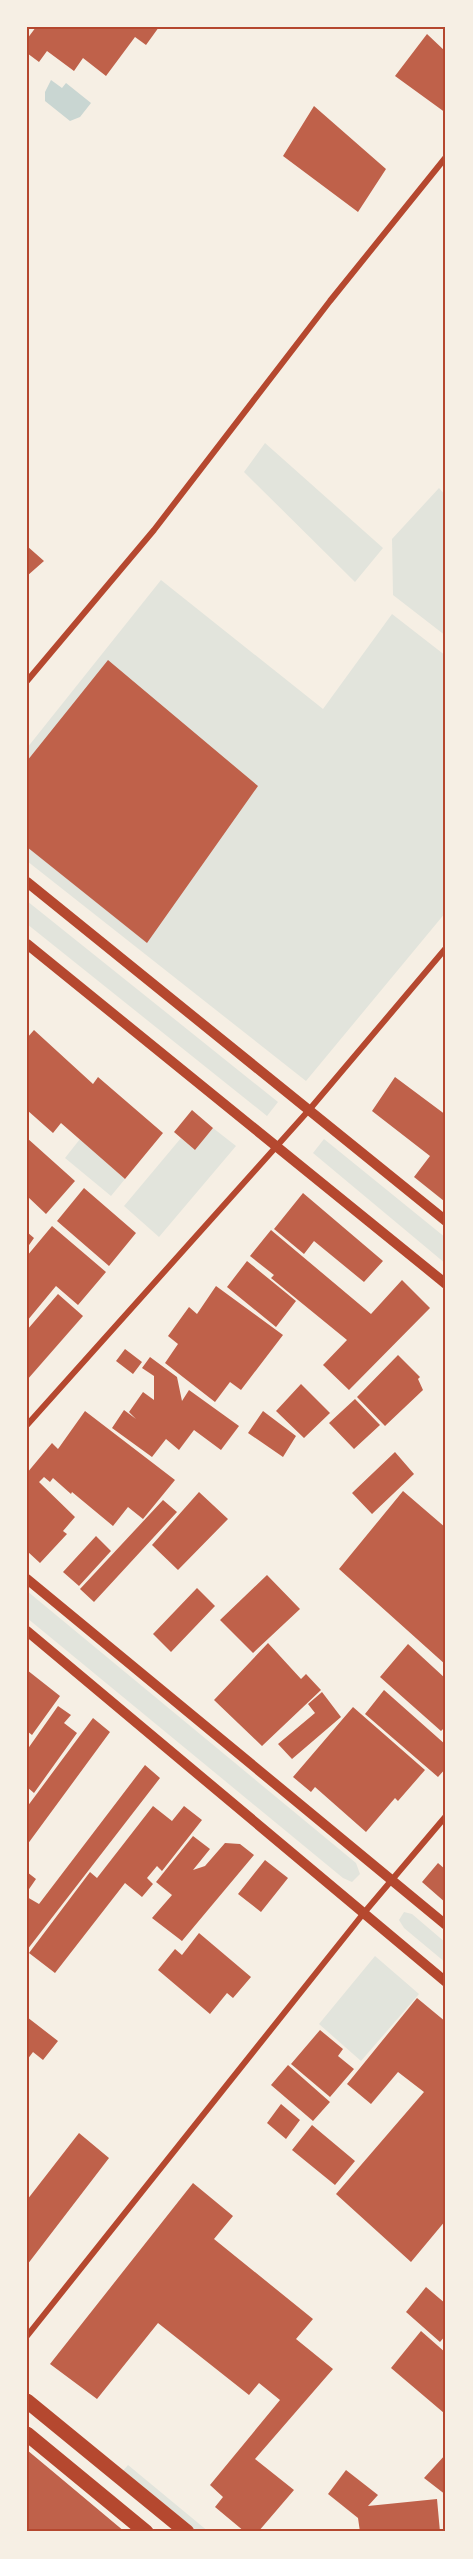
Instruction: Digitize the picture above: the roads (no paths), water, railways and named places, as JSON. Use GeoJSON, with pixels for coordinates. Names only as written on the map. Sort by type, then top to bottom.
{"type":"FeatureCollection","features":[{"type":"Feature","properties":{"kind":"main road"},"geometry":{"type":"LineString","coordinates":[[27,2401],[187,2532]]}},
{"type":"Feature","properties":{"kind":"main road"},"geometry":{"type":"LineString","coordinates":[[27,2434],[146,2532]]}},
{"type":"Feature","properties":{"kind":"street"},"geometry":{"type":"LineString","coordinates":[[27,681],[154,530],[330,301],[446,157]]}},
{"type":"Feature","properties":{"kind":"street"},"geometry":{"type":"LineString","coordinates":[[27,882],[446,1221]]}},
{"type":"Feature","properties":{"kind":"street"},"geometry":{"type":"LineString","coordinates":[[27,944],[446,1284]]}},
{"type":"Feature","properties":{"kind":"street"},"geometry":{"type":"LineString","coordinates":[[27,1425],[309,1110],[446,948]]}},
{"type":"Feature","properties":{"kind":"street"},"geometry":{"type":"LineString","coordinates":[[27,1580],[446,1925]]}},
{"type":"Feature","properties":{"kind":"street"},"geometry":{"type":"LineString","coordinates":[[27,1631],[446,1982]]}},
{"type":"Feature","properties":{"kind":"street"},"geometry":{"type":"LineString","coordinates":[[27,2336],[363,1914],[446,1816]]}}]}
